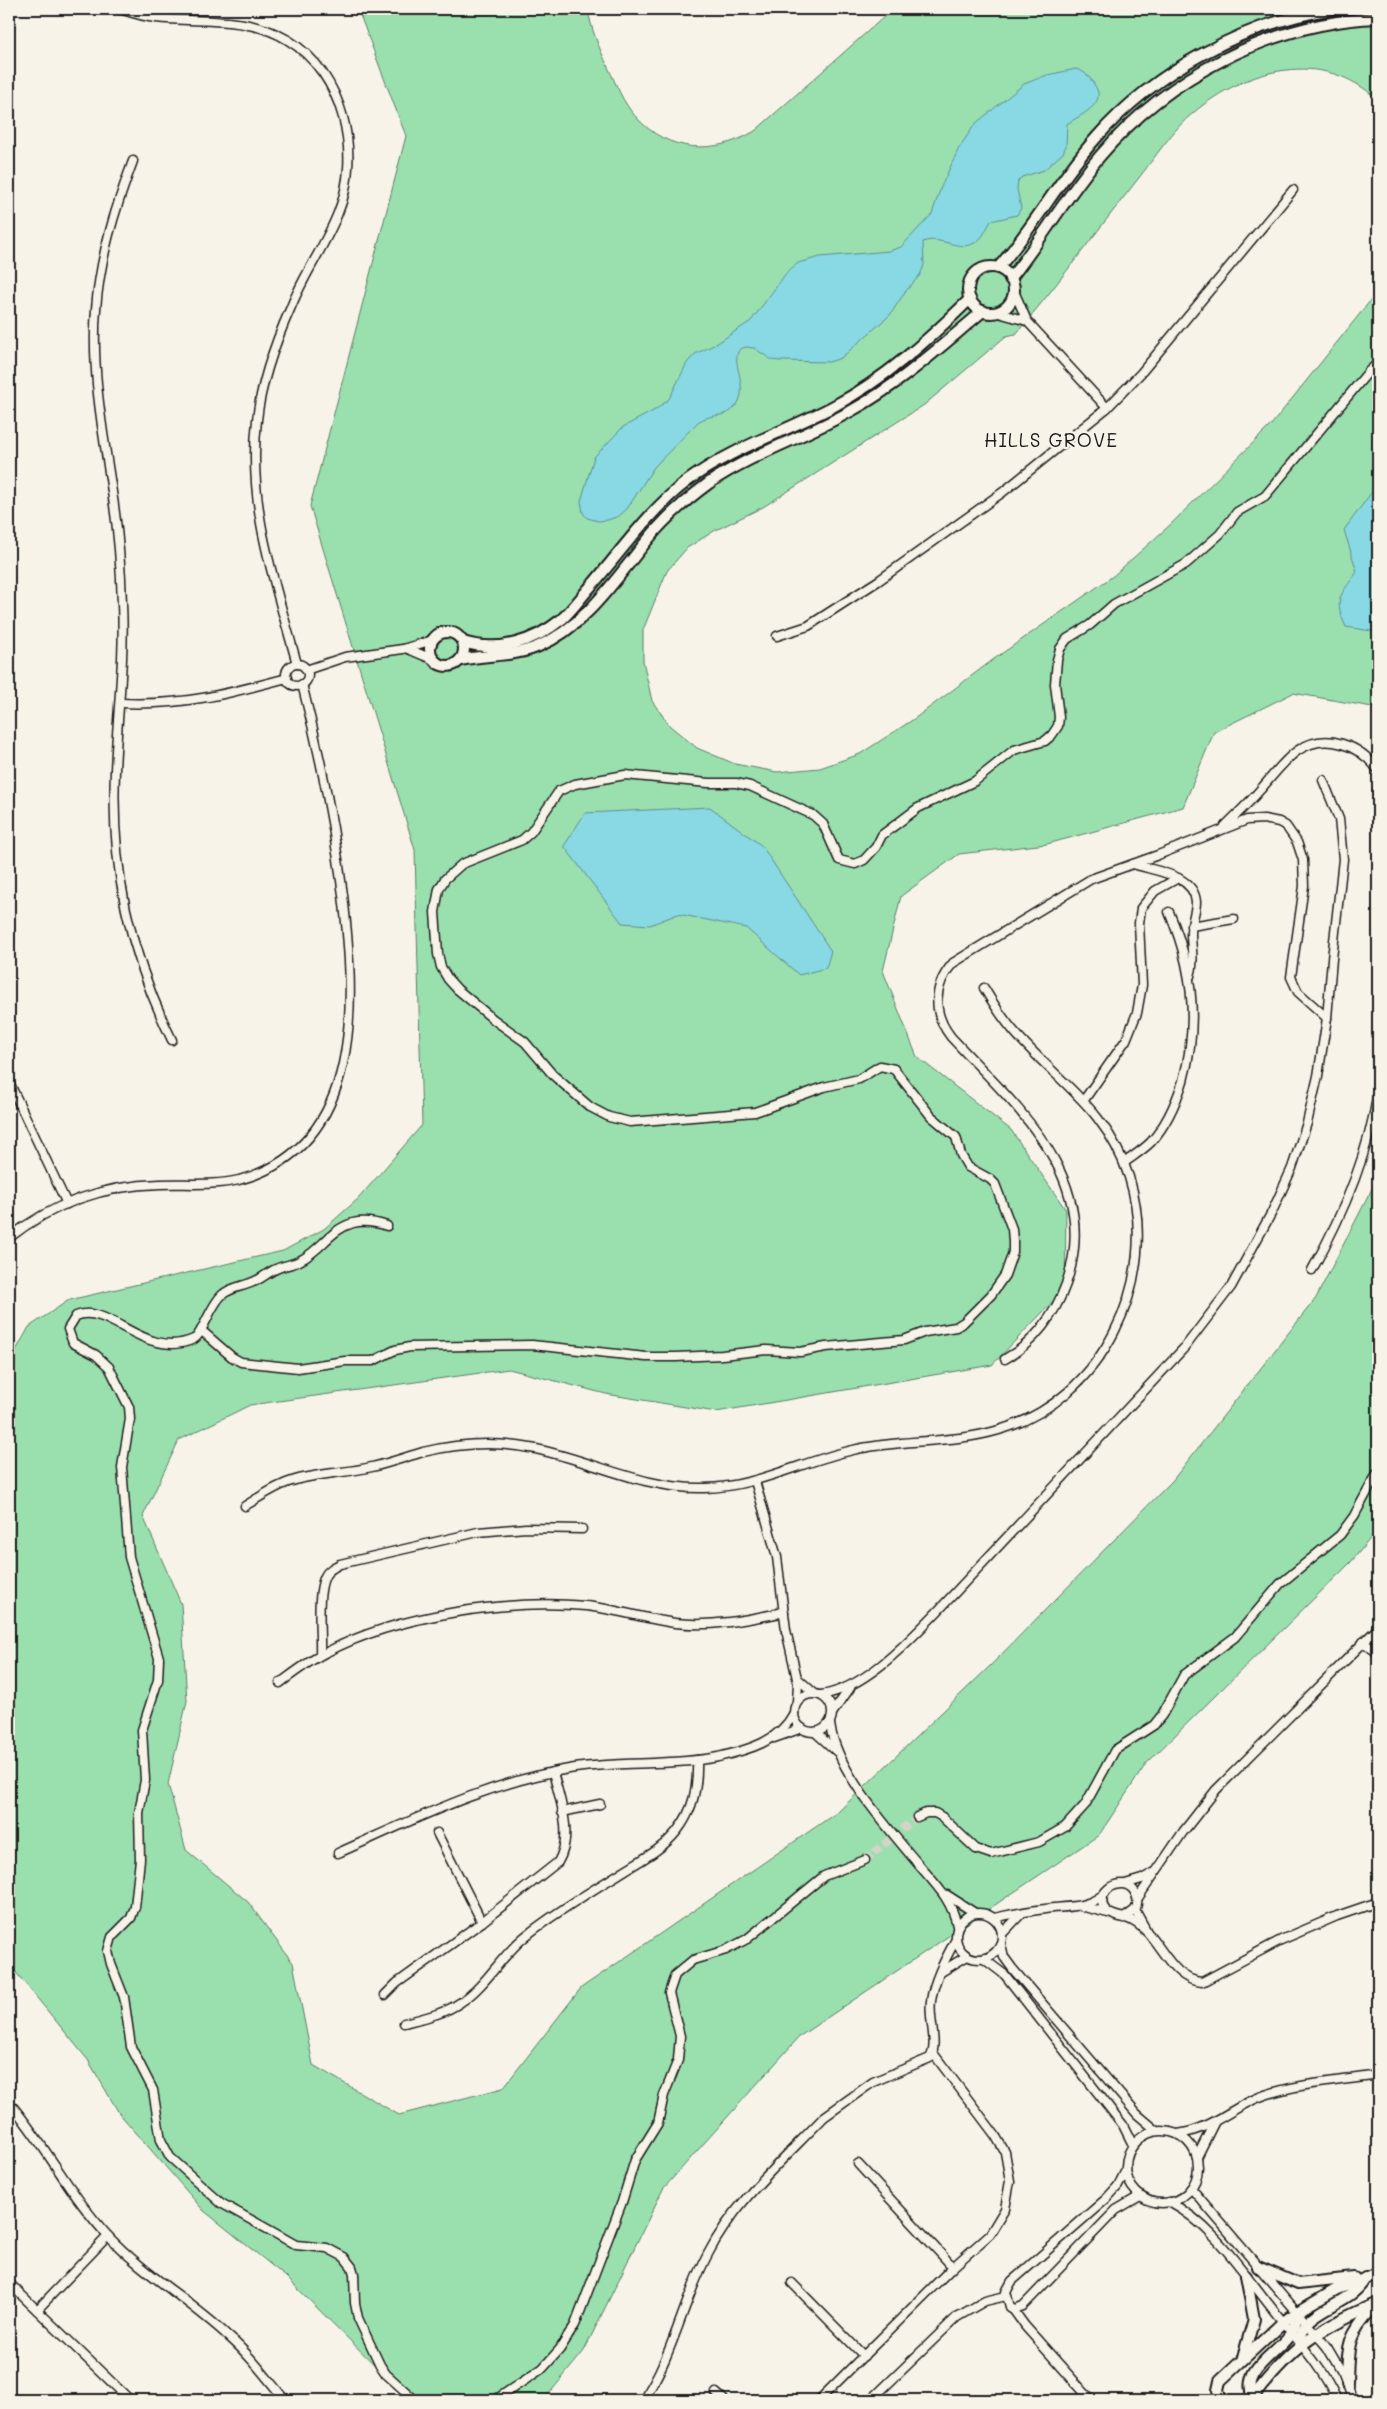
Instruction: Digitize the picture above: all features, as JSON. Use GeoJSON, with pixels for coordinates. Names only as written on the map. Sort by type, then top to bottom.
{"type":"FeatureCollection","features":[{"type":"Feature","properties":{"kind":"street"},"geometry":{"type":"LineString","coordinates":[[120,9],[153,18],[242,22],[275,33],[290,42],[316,65],[336,96],[342,114],[348,153],[345,193],[331,230],[291,306],[266,371],[255,444],[256,493],[264,545],[297,664],[306,670]]}},
{"type":"Feature","properties":{"kind":"street"},"geometry":{"type":"LineString","coordinates":[[998,268],[1027,234],[1075,164],[1096,138],[1146,92],[1193,61],[1244,36],[1283,20],[1333,9]]}},
{"type":"Feature","properties":{"kind":"street"},"geometry":{"type":"LineString","coordinates":[[1010,278],[1100,156],[1132,123],[1171,91],[1220,61],[1273,39],[1337,22],[1378,18]]}},
{"type":"Feature","properties":{"kind":"street"},"geometry":{"type":"LineString","coordinates":[[133,161],[110,225],[103,255],[96,310],[99,407],[113,494],[124,631],[114,808],[116,847],[123,899],[140,966],[172,1040]]}},
{"type":"Feature","properties":{"kind":"street"},"geometry":{"type":"LineString","coordinates":[[777,636],[808,626],[878,581],[998,497],[1107,408],[1141,373],[1293,190]]}},
{"type":"Feature","properties":{"kind":"street"},"geometry":{"type":"LineString","coordinates":[[1027,321],[995,312],[983,311],[975,307],[970,299],[968,289],[974,275],[983,269],[998,268],[1010,278],[1027,321],[1107,408]]}},
{"type":"Feature","properties":{"kind":"street"},"geometry":{"type":"LineString","coordinates":[[995,312],[1006,306],[1014,291]]}},
{"type":"Feature","properties":{"kind":"street"},"geometry":{"type":"LineString","coordinates":[[463,642],[481,646],[500,646],[528,639],[547,630],[571,610],[646,520],[686,482],[748,445],[816,415],[861,390],[918,348],[970,299]]}},
{"type":"Feature","properties":{"kind":"street"},"geometry":{"type":"LineString","coordinates":[[403,648],[432,658],[441,666],[448,667],[461,660],[526,651],[560,636],[579,620],[657,529],[696,493],[743,463],[818,429],[869,400],[916,368],[983,311]]}},
{"type":"Feature","properties":{"kind":"street"},"geometry":{"type":"LineString","coordinates":[[202,1331],[232,1357],[242,1362],[298,1368],[345,1361],[373,1361],[405,1347],[481,1344],[560,1346],[662,1357],[722,1355],[766,1350],[800,1352],[826,1347],[896,1342],[925,1332],[947,1330],[964,1322],[991,1295],[1005,1274],[1013,1252],[1012,1229],[995,1184],[990,1179],[968,1167],[961,1155],[956,1137],[931,1116],[894,1069],[880,1066],[859,1079],[824,1086],[755,1112],[637,1122],[609,1117],[590,1107],[553,1075],[525,1042],[493,1019],[448,979],[441,967],[438,954],[435,912],[439,889],[452,871],[462,864],[522,840],[531,832],[556,795],[564,788],[625,775],[708,783],[736,782],[750,786],[813,815],[824,824],[839,860],[855,864],[864,860],[876,847],[882,834],[918,808],[975,781],[1014,750],[1045,741],[1052,735],[1058,726],[1059,717],[1055,684],[1057,660],[1060,648],[1067,639],[1090,625],[1114,604],[1186,564],[1220,534],[1237,512],[1265,496],[1369,371],[1378,363]]}},
{"type":"Feature","properties":{"kind":"street"},"geometry":{"type":"LineString","coordinates":[[306,670],[345,657],[403,648],[432,640],[440,634],[449,632],[458,635],[463,642],[465,650],[461,660]]}},
{"type":"Feature","properties":{"kind":"street"},"geometry":{"type":"LineString","coordinates":[[432,640],[430,651],[432,658]]}},
{"type":"Feature","properties":{"kind":"street"},"geometry":{"type":"LineString","coordinates":[[286,678],[288,668],[297,664]]}},
{"type":"Feature","properties":{"kind":"street"},"geometry":{"type":"LineString","coordinates":[[286,678],[293,685],[302,684],[306,680],[306,670]]}},
{"type":"Feature","properties":{"kind":"street"},"geometry":{"type":"LineString","coordinates":[[120,703],[157,704],[194,701],[286,678]]}},
{"type":"Feature","properties":{"kind":"street"},"geometry":{"type":"LineString","coordinates":[[9,1238],[32,1222],[67,1204],[97,1193],[128,1186],[222,1183],[263,1171],[285,1158],[308,1138],[326,1112],[333,1096],[348,1036],[351,974],[334,830],[315,734],[302,684]]}},
{"type":"Feature","properties":{"kind":"street"},"geometry":{"type":"LineString","coordinates":[[1222,829],[1290,757],[1309,744],[1324,741],[1347,744],[1366,757],[1378,770]]}},
{"type":"Feature","properties":{"kind":"street"},"geometry":{"type":"LineString","coordinates":[[967,1956],[958,1946],[956,1939],[957,1926],[953,1909],[945,1894],[863,1793],[837,1753],[830,1724],[833,1712],[851,1686],[893,1654],[936,1613],[1185,1347],[1216,1308],[1260,1238],[1292,1168],[1313,1100],[1328,1018],[1343,852],[1339,819],[1323,780]]}},
{"type":"Feature","properties":{"kind":"street"},"geometry":{"type":"LineString","coordinates":[[1005,1359],[1032,1340],[1059,1301],[1072,1263],[1075,1237],[1074,1213],[1061,1172],[1041,1136],[945,1029],[937,1010],[938,989],[946,971],[961,956],[1076,886],[1104,873],[1247,820],[1264,819],[1279,822],[1292,833],[1301,850],[1305,877],[1290,977],[1298,992],[1328,1018]]}},
{"type":"Feature","properties":{"kind":"street"},"geometry":{"type":"LineString","coordinates":[[1132,864],[1178,878],[1188,884],[1194,894],[1196,906],[1191,926],[1193,958],[1189,977]]}},
{"type":"Feature","properties":{"kind":"street"},"geometry":{"type":"LineString","coordinates":[[1084,1100],[1126,1040],[1137,1014],[1142,985],[1139,923],[1141,908],[1155,891],[1178,878]]}},
{"type":"Feature","properties":{"kind":"street"},"geometry":{"type":"LineString","coordinates":[[1124,1163],[1143,1149],[1160,1131],[1179,1095],[1190,1056],[1193,1002],[1180,942],[1169,912]]}},
{"type":"Feature","properties":{"kind":"street"},"geometry":{"type":"LineString","coordinates":[[1191,926],[1234,919]]}},
{"type":"Feature","properties":{"kind":"street"},"geometry":{"type":"LineString","coordinates":[[245,1506],[270,1491],[294,1480],[371,1468],[423,1452],[475,1444],[511,1444],[575,1458],[649,1482],[679,1488],[709,1488],[754,1481],[814,1460],[861,1448],[996,1431],[1028,1419],[1069,1391],[1092,1367],[1111,1339],[1131,1294],[1137,1261],[1138,1228],[1134,1195],[1124,1163],[1111,1136],[1084,1100],[1017,1035],[984,988]]}},
{"type":"Feature","properties":{"kind":"street"},"geometry":{"type":"LineString","coordinates":[[9,1082],[67,1204]]}},
{"type":"Feature","properties":{"kind":"street"},"geometry":{"type":"LineString","coordinates":[[1312,1270],[1347,1204],[1369,1132],[1378,1092]]}},
{"type":"Feature","properties":{"kind":"street"},"geometry":{"type":"LineString","coordinates":[[387,1226],[374,1221],[364,1221],[343,1227],[300,1261],[275,1269],[254,1282],[229,1290],[209,1311],[202,1331],[197,1338],[183,1342],[154,1343],[105,1319],[87,1313],[72,1319],[68,1329],[73,1343],[96,1355],[109,1367],[128,1407],[130,1419],[122,1467],[130,1557],[159,1658],[158,1680],[142,1730],[145,1780],[140,1814],[140,1859],[135,1907],[131,1918],[112,1937],[108,1951],[124,1997],[131,2047],[153,2090],[162,2140],[170,2157],[221,2203],[296,2245],[326,2248],[344,2257],[352,2267],[354,2274],[355,2303],[358,2318],[380,2365],[386,2374],[415,2400]]}},
{"type":"Feature","properties":{"kind":"street"},"geometry":{"type":"LineString","coordinates":[[917,1817],[935,1813],[942,1817],[976,1849],[991,1854],[1039,1842],[1065,1827],[1086,1805],[1114,1750],[1154,1725],[1162,1715],[1184,1675],[1224,1647],[1246,1625],[1280,1584],[1340,1535],[1354,1516],[1378,1472]]}},
{"type":"Feature","properties":{"kind":"street"},"geometry":{"type":"LineString","coordinates":[[754,1481],[777,1557],[784,1612],[797,1678],[797,1702],[794,1713],[783,1730],[772,1738]]}},
{"type":"Feature","properties":{"kind":"street"},"geometry":{"type":"LineString","coordinates":[[320,1655],[323,1583],[326,1575],[332,1568],[340,1564],[471,1533],[526,1528],[582,1529]]}},
{"type":"Feature","properties":{"kind":"street"},"geometry":{"type":"LineString","coordinates":[[280,1683],[320,1655],[353,1640],[403,1624],[492,1608],[546,1605],[585,1606],[675,1623],[704,1624],[739,1621],[784,1612]]}},
{"type":"Feature","properties":{"kind":"street"},"geometry":{"type":"LineString","coordinates":[[1124,1918],[1135,1910],[1138,1898],[1156,1870],[1188,1824],[1222,1784],[1378,1628]]}},
{"type":"Feature","properties":{"kind":"street"},"geometry":{"type":"LineString","coordinates":[[1363,1642],[1378,1653]]}},
{"type":"Feature","properties":{"kind":"street"},"geometry":{"type":"LineString","coordinates":[[797,1678],[829,1702],[833,1712]]}},
{"type":"Feature","properties":{"kind":"street"},"geometry":{"type":"LineString","coordinates":[[797,1702],[805,1696],[851,1686]]}},
{"type":"Feature","properties":{"kind":"street"},"geometry":{"type":"LineString","coordinates":[[794,1713],[796,1722],[802,1728],[815,1732],[837,1753]]}},
{"type":"Feature","properties":{"kind":"street"},"geometry":{"type":"LineString","coordinates":[[815,1732],[830,1724]]}},
{"type":"Feature","properties":{"kind":"street"},"geometry":{"type":"LineString","coordinates":[[338,1853],[455,1801],[493,1787],[553,1772],[611,1764],[697,1760],[743,1750],[802,1728]]}},
{"type":"Feature","properties":{"kind":"street"},"geometry":{"type":"LineString","coordinates":[[404,2023],[442,2012],[462,2002],[479,1987],[502,1959],[527,1934],[567,1906],[662,1846],[678,1830],[690,1810],[696,1788],[697,1760]]}},
{"type":"Feature","properties":{"kind":"street"},"geometry":{"type":"LineString","coordinates":[[385,1995],[397,1983],[482,1922],[558,1862],[566,1842],[562,1812],[553,1772]]}},
{"type":"Feature","properties":{"kind":"street"},"geometry":{"type":"LineString","coordinates":[[562,1812],[600,1804]]}},
{"type":"Feature","properties":{"kind":"street"},"geometry":{"type":"LineString","coordinates":[[437,1833],[482,1922]]}},
{"type":"Feature","properties":{"kind":"street"},"geometry":{"type":"LineString","coordinates":[[495,2400],[548,2364],[560,2349],[575,2324],[622,2202],[635,2160],[658,2124],[661,2104],[678,2060],[680,2036],[669,1993],[675,1975],[692,1960],[726,1950],[747,1939],[824,1876],[865,1860]]}},
{"type":"Feature","properties":{"kind":"street"},"geometry":{"type":"LineString","coordinates":[[994,1918],[1078,1906],[1096,1900],[1111,1886],[1142,1879],[1156,1870]]}},
{"type":"Feature","properties":{"kind":"street"},"geometry":{"type":"LineString","coordinates":[[1125,1884],[1135,1891],[1138,1898]]}},
{"type":"Feature","properties":{"kind":"street"},"geometry":{"type":"LineString","coordinates":[[1105,1893],[1103,1904],[1108,1913]]}},
{"type":"Feature","properties":{"kind":"street"},"geometry":{"type":"LineString","coordinates":[[945,1894],[975,1913]]}},
{"type":"Feature","properties":{"kind":"street"},"geometry":{"type":"LineString","coordinates":[[1135,1910],[1147,1932],[1182,1974],[1191,1980],[1202,1982],[1213,1978],[1281,1940],[1337,1916],[1378,1902]]}},
{"type":"Feature","properties":{"kind":"street"},"geometry":{"type":"LineString","coordinates":[[1078,1906],[1108,1913],[1116,1918],[1124,1918],[1147,1932]]}},
{"type":"Feature","properties":{"kind":"street"},"geometry":{"type":"LineString","coordinates":[[957,1926],[968,1915],[975,1913],[988,1914],[994,1918],[1002,1934],[1001,1944],[1004,1956],[1017,1974],[1137,2114],[1157,2131]]}},
{"type":"Feature","properties":{"kind":"street"},"geometry":{"type":"LineString","coordinates":[[1002,1934],[1023,1913]]}},
{"type":"Feature","properties":{"kind":"street"},"geometry":{"type":"LineString","coordinates":[[643,2400],[666,2357],[707,2256],[735,2211],[839,2104],[873,2082],[925,2062],[933,2053],[934,2044],[930,2011],[933,1991],[956,1939]]}},
{"type":"Feature","properties":{"kind":"street"},"geometry":{"type":"LineString","coordinates":[[940,1973],[967,1956],[984,1958],[992,1955],[1001,1944]]}},
{"type":"Feature","properties":{"kind":"street"},"geometry":{"type":"LineString","coordinates":[[984,1958],[1005,1975],[1123,2124],[1133,2145]]}},
{"type":"Feature","properties":{"kind":"street"},"geometry":{"type":"LineString","coordinates":[[819,2400],[953,2267],[990,2234],[1001,2218],[1008,2200],[1010,2171],[1005,2152],[995,2135],[933,2053]]}},
{"type":"Feature","properties":{"kind":"street"},"geometry":{"type":"LineString","coordinates":[[1214,2123],[1198,2158],[1198,2174],[1191,2188],[1181,2197],[1169,2202],[1154,2202],[1140,2196],[1130,2184],[1126,2170],[1127,2157],[1133,2145],[1144,2135],[1157,2131],[1178,2134],[1214,2123],[1238,2106],[1272,2093],[1378,2075]]}},
{"type":"Feature","properties":{"kind":"street"},"geometry":{"type":"LineString","coordinates":[[9,2102],[72,2190],[108,2236],[146,2271],[227,2335],[252,2360],[285,2400]]}},
{"type":"Feature","properties":{"kind":"street"},"geometry":{"type":"LineString","coordinates":[[1178,2134],[1190,2144],[1198,2158]]}},
{"type":"Feature","properties":{"kind":"street"},"geometry":{"type":"LineString","coordinates":[[858,2164],[953,2267]]}},
{"type":"Feature","properties":{"kind":"street"},"geometry":{"type":"LineString","coordinates":[[1091,2400],[1025,2326],[1008,2304],[1007,2288],[1012,2281],[1106,2199],[1118,2186],[1126,2170]]}},
{"type":"Feature","properties":{"kind":"street"},"geometry":{"type":"LineString","coordinates":[[1191,2188],[1333,2356],[1353,2400]]}},
{"type":"Feature","properties":{"kind":"street"},"geometry":{"type":"LineString","coordinates":[[1012,2308],[1023,2306],[1116,2210],[1140,2196]]}},
{"type":"Feature","properties":{"kind":"street"},"geometry":{"type":"LineString","coordinates":[[1169,2202],[1185,2211],[1205,2229],[1246,2276],[1325,2377],[1337,2400]]}},
{"type":"Feature","properties":{"kind":"street"},"geometry":{"type":"LineString","coordinates":[[37,2310],[108,2236]]}},
{"type":"Feature","properties":{"kind":"street"},"geometry":{"type":"LineString","coordinates":[[1258,2267],[1298,2284],[1365,2278]]}},
{"type":"Feature","properties":{"kind":"street"},"geometry":{"type":"LineString","coordinates":[[1221,2400],[1218,2390],[1220,2381],[1283,2322],[1323,2296],[1378,2274]]}},
{"type":"Feature","properties":{"kind":"street"},"geometry":{"type":"LineString","coordinates":[[1243,2359],[1254,2319],[1246,2276]]}},
{"type":"Feature","properties":{"kind":"street"},"geometry":{"type":"LineString","coordinates":[[1301,2345],[1302,2332],[1306,2324],[1356,2292],[1365,2278]]}},
{"type":"Feature","properties":{"kind":"street"},"geometry":{"type":"LineString","coordinates":[[9,2283],[130,2400]]}},
{"type":"Feature","properties":{"kind":"street"},"geometry":{"type":"LineString","coordinates":[[792,2283],[864,2356]]}},
{"type":"Feature","properties":{"kind":"street"},"geometry":{"type":"LineString","coordinates":[[871,2400],[957,2317],[980,2303],[1006,2296]]}},
{"type":"Feature","properties":{"kind":"street"},"geometry":{"type":"LineString","coordinates":[[1252,2399],[1274,2370],[1315,2334],[1377,2303]]}},
{"type":"Feature","properties":{"kind":"street"},"geometry":{"type":"LineString","coordinates":[[1347,2384],[1348,2352],[1352,2334],[1361,2320],[1377,2303]]}},
{"type":"Feature","properties":{"kind":"street"},"geometry":{"type":"LineString","coordinates":[[1252,2399],[1250,2387],[1253,2374],[1292,2334],[1296,2323],[1296,2312]]}},
{"type":"Feature","properties":{"kind":"street"},"geometry":{"type":"LineString","coordinates":[[716,2393],[724,2400]]}},
{"type":"Feature","properties":{"kind":"green space"},"geometry":{"type":"Polygon","coordinates":[[[336,9],[588,9],[593,31],[605,60],[631,112],[662,138],[677,144],[708,147],[740,139],[755,131],[893,9],[1378,9],[1378,100],[1356,84],[1333,74],[1310,69],[1285,70],[1261,75],[1214,97],[1193,113],[1171,136],[1016,334],[1006,336],[924,405],[763,507],[714,531],[687,548],[667,571],[643,630],[643,661],[652,701],[670,726],[697,748],[735,764],[777,772],[820,768],[860,754],[914,719],[994,659],[1113,576],[1170,525],[1271,425],[1378,291],[1378,708],[1293,693],[1214,732],[1183,807],[1047,844],[959,854],[901,896],[883,971],[917,1057],[1011,1130],[1066,1210],[1065,1289],[992,1365],[716,1412],[606,1394],[509,1369],[250,1405],[179,1440],[143,1516],[181,1604],[187,1701],[168,1784],[186,1850],[248,1902],[293,1963],[313,2065],[399,2115],[503,2088],[581,1988],[839,1811],[989,1667],[1172,1481],[1316,1298],[1378,1177],[1378,1529],[1351,1562],[1146,1764],[1099,1835],[800,2036],[663,2189],[584,2351],[544,2400],[410,2400],[286,2277],[203,2210],[119,2113],[88,2060],[9,1964],[9,1363],[29,1327],[69,1300],[283,1251],[324,1229],[358,1199],[422,1125],[415,850],[310,506],[406,136],[360,15],[336,9]]]}},
{"type":"Feature","properties":{"kind":"water"},"geometry":{"type":"Polygon","coordinates":[[[1076,69],[1091,79],[1098,91],[1098,97],[1091,108],[1067,124],[1066,146],[1063,153],[1044,170],[1022,177],[1018,181],[1017,189],[1021,208],[1017,215],[991,221],[981,238],[967,246],[930,240],[923,242],[924,265],[920,275],[905,292],[890,315],[841,358],[829,362],[781,361],[772,360],[754,348],[746,347],[740,349],[737,355],[737,362],[741,395],[738,403],[731,411],[702,419],[698,422],[654,467],[627,509],[619,516],[598,521],[587,518],[583,513],[581,501],[594,457],[623,427],[655,410],[669,399],[687,363],[695,354],[716,344],[751,321],[787,272],[798,263],[820,257],[889,251],[901,247],[932,214],[941,187],[959,148],[975,124],[1024,84],[1047,75],[1076,69]]]}},
{"type":"Feature","properties":{"kind":"water"},"geometry":{"type":"Polygon","coordinates":[[[1378,460],[1378,632],[1346,627],[1339,604],[1340,598],[1357,572],[1344,530],[1374,489],[1375,462],[1378,460]]]}},
{"type":"Feature","properties":{"kind":"water"},"geometry":{"type":"Polygon","coordinates":[[[710,807],[762,846],[831,951],[826,968],[799,975],[746,928],[678,914],[650,925],[622,923],[564,846],[585,813],[710,807]]]}},
{"type":"Feature","properties":{"kind":"tunnel"},"geometry":{"type":"LineString","coordinates":[[865,1860],[917,1817]]}},
{"type":"Feature","properties":{"kind":"district","name":"HILLS GROVE"},"geometry":{"type":"Point","coordinates":[1051,440]}}]}
